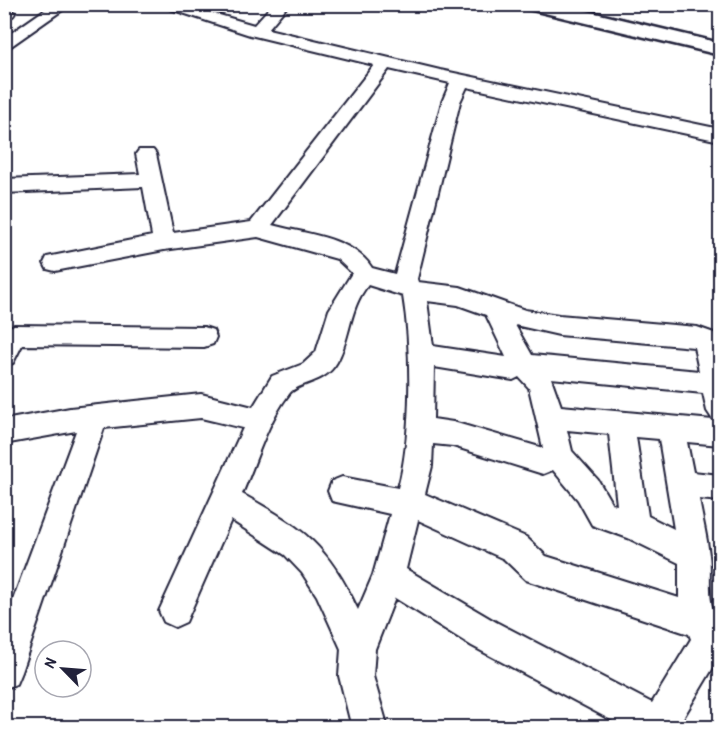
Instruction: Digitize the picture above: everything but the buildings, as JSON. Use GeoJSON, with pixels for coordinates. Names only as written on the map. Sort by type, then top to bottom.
{"type":"FeatureCollection","features":[{"type":"Feature","properties":{"kind":"highway"},"geometry":{"type":"LineString","coordinates":[[531,4],[720,49]]}},
{"type":"Feature","properties":{"kind":"street"},"geometry":{"type":"LineString","coordinates":[[4,46],[64,4]]}},
{"type":"Feature","properties":{"kind":"street"},"geometry":{"type":"LineString","coordinates":[[162,4],[256,32],[720,135]]}},
{"type":"Feature","properties":{"kind":"street"},"geometry":{"type":"LineString","coordinates":[[256,32],[282,4]]}},
{"type":"Feature","properties":{"kind":"street"},"geometry":{"type":"LineString","coordinates":[[258,229],[386,62]]}},
{"type":"Feature","properties":{"kind":"street"},"geometry":{"type":"LineString","coordinates":[[370,728],[356,676],[358,649],[388,576],[409,504],[418,466],[421,430],[422,355],[415,297],[405,279],[452,102],[461,79]]}},
{"type":"Feature","properties":{"kind":"street"},"geometry":{"type":"LineString","coordinates":[[146,154],[164,242]]}},
{"type":"Feature","properties":{"kind":"street"},"geometry":{"type":"LineString","coordinates":[[4,186],[151,180]]}},
{"type":"Feature","properties":{"kind":"street"},"geometry":{"type":"LineString","coordinates":[[55,263],[164,242],[258,229],[345,253],[358,264],[364,274],[411,290],[460,296],[496,310],[559,325],[705,340],[720,411]]}},
{"type":"Feature","properties":{"kind":"street"},"geometry":{"type":"LineString","coordinates":[[175,611],[260,421],[281,384],[312,372],[327,357],[341,310],[352,288],[364,274]]}},
{"type":"Feature","properties":{"kind":"street"},"geometry":{"type":"LineString","coordinates":[[496,310],[507,338],[524,365],[540,383],[551,417],[559,457],[588,490],[602,515],[634,525],[694,554]]}},
{"type":"Feature","properties":{"kind":"street"},"geometry":{"type":"LineString","coordinates":[[4,356],[14,335],[204,337]]}},
{"type":"Feature","properties":{"kind":"street"},"geometry":{"type":"LineString","coordinates":[[422,355],[513,369],[524,365],[714,383]]}},
{"type":"Feature","properties":{"kind":"street"},"geometry":{"type":"LineString","coordinates":[[4,432],[154,409],[201,406],[260,421]]}},
{"type":"Feature","properties":{"kind":"street"},"geometry":{"type":"LineString","coordinates":[[551,417],[720,433]]}},
{"type":"Feature","properties":{"kind":"street"},"geometry":{"type":"LineString","coordinates":[[4,672],[94,418]]}},
{"type":"Feature","properties":{"kind":"street"},"geometry":{"type":"LineString","coordinates":[[621,424],[634,525]]}},
{"type":"Feature","properties":{"kind":"street"},"geometry":{"type":"LineString","coordinates":[[388,576],[484,634],[658,726],[710,633],[671,428]]}},
{"type":"Feature","properties":{"kind":"street"},"geometry":{"type":"LineString","coordinates":[[421,430],[453,434],[543,461]]}},
{"type":"Feature","properties":{"kind":"street"},"geometry":{"type":"LineString","coordinates":[[681,484],[720,488]]}},
{"type":"Feature","properties":{"kind":"street"},"geometry":{"type":"LineString","coordinates":[[342,491],[409,504],[515,548],[537,569],[710,633]]}},
{"type":"Feature","properties":{"kind":"street"},"geometry":{"type":"LineString","coordinates":[[226,501],[283,535],[305,553],[342,612],[358,649]]}}]}
